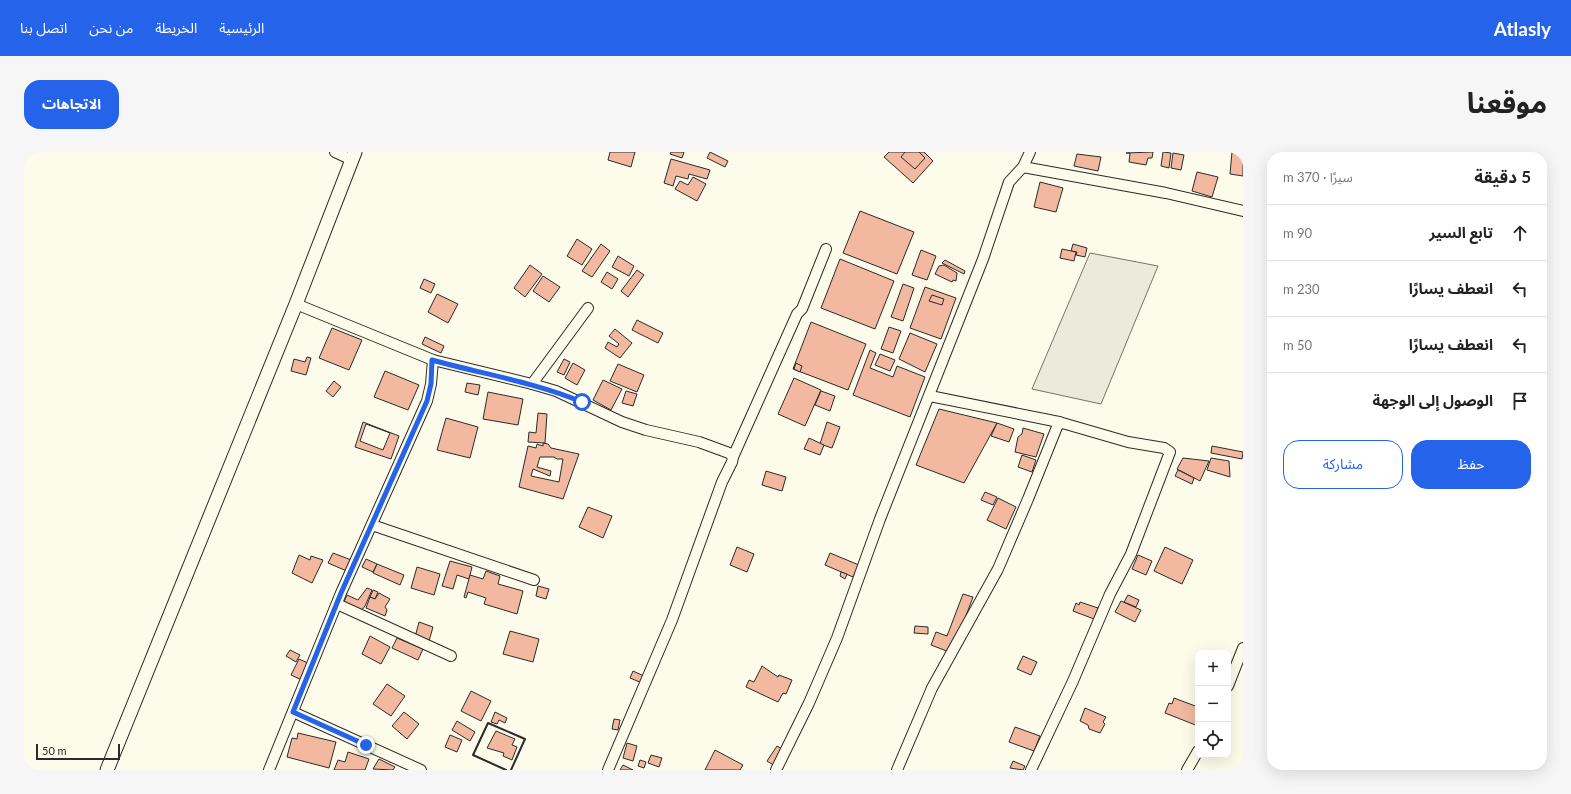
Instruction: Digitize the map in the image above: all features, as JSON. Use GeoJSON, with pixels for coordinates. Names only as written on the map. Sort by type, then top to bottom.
{"type":"FeatureCollection","features":[{"type":"Feature","properties":{"kind":"street"},"geometry":{"type":"LineString","coordinates":[[106,770],[296,304],[354,156],[335,152]]}},
{"type":"Feature","properties":{"kind":"street"},"geometry":{"type":"LineString","coordinates":[[776,770],[809,703],[837,638],[880,519],[983,259],[1009,182],[1023,167],[1030,152]]}},
{"type":"Feature","properties":{"kind":"street"},"geometry":{"type":"LineString","coordinates":[[1023,167],[1166,193],[1243,211]]}},
{"type":"Feature","properties":{"kind":"street"},"geometry":{"type":"LineString","coordinates":[[608,770],[674,613],[733,457],[797,314],[802,309],[826,249]]}},
{"type":"Feature","properties":{"kind":"street"},"geometry":{"type":"LineString","coordinates":[[296,304],[432,360],[556,391],[622,422],[646,430],[699,442],[729,453],[733,457]]}},
{"type":"Feature","properties":{"kind":"street"},"geometry":{"type":"LineString","coordinates":[[532,384],[588,308]]}},
{"type":"Feature","properties":{"kind":"street"},"geometry":{"type":"LineString","coordinates":[[269,770],[336,604],[427,401],[431,384],[432,360]]}},
{"type":"Feature","properties":{"kind":"street"},"geometry":{"type":"LineString","coordinates":[[930,396],[1059,422],[1128,442],[1164,448],[1170,452],[1131,554],[1110,594],[1073,681],[1031,770]]}},
{"type":"Feature","properties":{"kind":"street"},"geometry":{"type":"LineString","coordinates":[[897,770],[932,688],[998,569],[1031,493],[1059,422]]}},
{"type":"Feature","properties":{"kind":"street"},"geometry":{"type":"LineString","coordinates":[[372,525],[534,580]]}},
{"type":"Feature","properties":{"kind":"street"},"geometry":{"type":"LineString","coordinates":[[336,604],[451,656]]}},
{"type":"Feature","properties":{"kind":"street"},"geometry":{"type":"LineString","coordinates":[[1231,678],[1243,648]]}},
{"type":"Feature","properties":{"kind":"street"},"geometry":{"type":"LineString","coordinates":[[293,712],[421,770]]}},
{"type":"Feature","properties":{"kind":"street"},"geometry":{"type":"LineString","coordinates":[[1187,770],[1195,756]]}},
{"type":"Feature","properties":{"kind":"shaded area"},"geometry":{"type":"Polygon","coordinates":[[[1090,253],[1158,266],[1101,404],[1032,389],[1090,253]]]}},
{"type":"Feature","properties":{"kind":"building"},"geometry":{"type":"Polygon","coordinates":[[[610,152],[635,152],[631,167],[608,160],[610,152]]]}},
{"type":"Feature","properties":{"kind":"building"},"geometry":{"type":"Polygon","coordinates":[[[671,152],[684,152],[682,158],[670,154],[671,152]]]}},
{"type":"Feature","properties":{"kind":"building"},"geometry":{"type":"Polygon","coordinates":[[[710,152],[728,161],[725,167],[707,158],[710,152]]]}},
{"type":"Feature","properties":{"kind":"building"},"geometry":{"type":"Polygon","coordinates":[[[889,152],[924,152],[933,161],[913,183],[884,157],[889,152]]]}},
{"type":"Feature","properties":{"kind":"building"},"geometry":{"type":"Polygon","coordinates":[[[905,152],[919,152],[925,158],[915,169],[901,157],[905,152]]]}},
{"type":"Feature","properties":{"kind":"building"},"geometry":{"type":"Polygon","coordinates":[[[1153,152],[1152,158],[1148,158],[1146,165],[1129,162],[1130,153],[1126,153],[1153,152]]]}},
{"type":"Feature","properties":{"kind":"building"},"geometry":{"type":"Polygon","coordinates":[[[1163,152],[1171,153],[1169,168],[1161,166],[1163,152]]]}},
{"type":"Feature","properties":{"kind":"building"},"geometry":{"type":"Polygon","coordinates":[[[1232,152],[1243,152],[1243,176],[1230,174],[1232,152]]]}},
{"type":"Feature","properties":{"kind":"building"},"geometry":{"type":"Polygon","coordinates":[[[1173,153],[1184,155],[1181,170],[1171,168],[1173,153]]]}},
{"type":"Feature","properties":{"kind":"building"},"geometry":{"type":"Polygon","coordinates":[[[1077,154],[1101,157],[1098,171],[1074,166],[1077,154]]]}},
{"type":"Feature","properties":{"kind":"building"},"geometry":{"type":"Polygon","coordinates":[[[671,159],[710,170],[707,179],[689,174],[688,179],[676,176],[673,186],[664,183],[671,159]]]}},
{"type":"Feature","properties":{"kind":"building"},"geometry":{"type":"Polygon","coordinates":[[[1197,172],[1218,177],[1212,197],[1192,191],[1197,172]]]}},
{"type":"Feature","properties":{"kind":"building"},"geometry":{"type":"Polygon","coordinates":[[[693,177],[706,184],[697,201],[675,189],[680,181],[688,185],[693,177]]]}},
{"type":"Feature","properties":{"kind":"building"},"geometry":{"type":"Polygon","coordinates":[[[1040,182],[1063,188],[1056,212],[1034,207],[1040,182]]]}},
{"type":"Feature","properties":{"kind":"building"},"geometry":{"type":"Polygon","coordinates":[[[860,211],[914,232],[897,274],[843,253],[860,211]]]}},
{"type":"Feature","properties":{"kind":"building"},"geometry":{"type":"Polygon","coordinates":[[[577,239],[592,249],[582,265],[567,256],[577,239]]]}},
{"type":"Feature","properties":{"kind":"building"},"geometry":{"type":"Polygon","coordinates":[[[601,244],[610,251],[592,277],[582,271],[601,244]]]}},
{"type":"Feature","properties":{"kind":"building"},"geometry":{"type":"Polygon","coordinates":[[[1073,244],[1087,248],[1085,257],[1076,255],[1077,252],[1071,251],[1073,244]]]}},
{"type":"Feature","properties":{"kind":"building"},"geometry":{"type":"Polygon","coordinates":[[[1062,249],[1076,252],[1074,261],[1060,258],[1062,249]]]}},
{"type":"Feature","properties":{"kind":"building"},"geometry":{"type":"Polygon","coordinates":[[[921,250],[936,256],[927,280],[912,275],[921,250]]]}},
{"type":"Feature","properties":{"kind":"building"},"geometry":{"type":"Polygon","coordinates":[[[618,256],[634,266],[629,276],[612,267],[618,256]]]}},
{"type":"Feature","properties":{"kind":"building"},"geometry":{"type":"Polygon","coordinates":[[[840,259],[894,281],[875,329],[821,308],[840,259]]]}},
{"type":"Feature","properties":{"kind":"building"},"geometry":{"type":"Polygon","coordinates":[[[945,260],[965,271],[964,274],[942,263],[945,260]]]}},
{"type":"Feature","properties":{"kind":"building"},"geometry":{"type":"Polygon","coordinates":[[[530,265],[542,274],[525,297],[514,288],[530,265]]]}},
{"type":"Feature","properties":{"kind":"building"},"geometry":{"type":"Polygon","coordinates":[[[944,265],[957,273],[956,281],[953,280],[952,282],[935,274],[939,266],[944,265]]]}},
{"type":"Feature","properties":{"kind":"building"},"geometry":{"type":"Polygon","coordinates":[[[637,270],[644,275],[628,297],[621,291],[637,270]]]}},
{"type":"Feature","properties":{"kind":"building"},"geometry":{"type":"Polygon","coordinates":[[[607,272],[618,279],[612,289],[601,282],[607,272]]]}},
{"type":"Feature","properties":{"kind":"building"},"geometry":{"type":"Polygon","coordinates":[[[543,276],[560,287],[549,302],[533,291],[543,276]]]}},
{"type":"Feature","properties":{"kind":"building"},"geometry":{"type":"Polygon","coordinates":[[[424,279],[435,284],[431,293],[420,288],[424,279]]]}},
{"type":"Feature","properties":{"kind":"building"},"geometry":{"type":"Polygon","coordinates":[[[903,284],[914,288],[903,321],[891,317],[903,284]]]}},
{"type":"Feature","properties":{"kind":"building"},"geometry":{"type":"Polygon","coordinates":[[[925,287],[956,298],[941,339],[910,328],[925,287]]]}},
{"type":"Feature","properties":{"kind":"building"},"geometry":{"type":"Polygon","coordinates":[[[437,294],[458,304],[448,323],[428,312],[437,294]]]}},
{"type":"Feature","properties":{"kind":"building"},"geometry":{"type":"Polygon","coordinates":[[[932,295],[944,299],[942,305],[929,301],[932,295]]]}},
{"type":"Feature","properties":{"kind":"building"},"geometry":{"type":"Polygon","coordinates":[[[637,320],[663,333],[658,343],[632,330],[637,320]]]}},
{"type":"Feature","properties":{"kind":"building"},"geometry":{"type":"Polygon","coordinates":[[[811,322],[866,344],[848,390],[793,369],[811,322]]]}},
{"type":"Feature","properties":{"kind":"building"},"geometry":{"type":"Polygon","coordinates":[[[889,327],[901,331],[893,353],[881,349],[889,327]]]}},
{"type":"Feature","properties":{"kind":"building"},"geometry":{"type":"Polygon","coordinates":[[[332,328],[362,340],[349,370],[319,358],[332,328]]]}},
{"type":"Feature","properties":{"kind":"building"},"geometry":{"type":"Polygon","coordinates":[[[615,329],[632,343],[620,358],[605,348],[608,342],[617,347],[619,344],[609,336],[615,329]]]}},
{"type":"Feature","properties":{"kind":"building"},"geometry":{"type":"Polygon","coordinates":[[[910,333],[937,344],[925,372],[899,359],[910,333]]]}},
{"type":"Feature","properties":{"kind":"building"},"geometry":{"type":"Polygon","coordinates":[[[425,337],[444,346],[441,353],[422,344],[425,337]]]}},
{"type":"Feature","properties":{"kind":"building"},"geometry":{"type":"Polygon","coordinates":[[[870,350],[876,353],[870,368],[893,377],[897,366],[925,377],[910,417],[853,395],[870,350]]]}},
{"type":"Feature","properties":{"kind":"building"},"geometry":{"type":"Polygon","coordinates":[[[880,354],[895,360],[890,371],[875,365],[880,354]]]}},
{"type":"Feature","properties":{"kind":"building"},"geometry":{"type":"Polygon","coordinates":[[[307,357],[311,358],[306,375],[291,371],[294,359],[305,362],[307,357]]]}},
{"type":"Feature","properties":{"kind":"building"},"geometry":{"type":"Polygon","coordinates":[[[564,359],[570,362],[564,375],[557,372],[564,359]]]}},
{"type":"Feature","properties":{"kind":"building"},"geometry":{"type":"Polygon","coordinates":[[[573,363],[585,370],[577,385],[565,378],[573,363]]]}},
{"type":"Feature","properties":{"kind":"building"},"geometry":{"type":"Polygon","coordinates":[[[796,363],[802,366],[800,372],[794,369],[796,363]]]}},
{"type":"Feature","properties":{"kind":"building"},"geometry":{"type":"Polygon","coordinates":[[[618,364],[644,375],[637,392],[610,381],[618,364]]]}},
{"type":"Feature","properties":{"kind":"building"},"geometry":{"type":"Polygon","coordinates":[[[385,371],[419,385],[408,410],[374,397],[385,371]]]}},
{"type":"Feature","properties":{"kind":"building"},"geometry":{"type":"Polygon","coordinates":[[[794,378],[821,390],[805,426],[778,414],[794,378]]]}},
{"type":"Feature","properties":{"kind":"building"},"geometry":{"type":"Polygon","coordinates":[[[603,380],[622,389],[611,410],[593,400],[603,380]]]}},
{"type":"Feature","properties":{"kind":"building"},"geometry":{"type":"Polygon","coordinates":[[[334,381],[341,387],[333,397],[326,391],[334,381]]]}},
{"type":"Feature","properties":{"kind":"building"},"geometry":{"type":"Polygon","coordinates":[[[467,383],[480,385],[478,395],[465,392],[467,383]]]}},
{"type":"Feature","properties":{"kind":"building"},"geometry":{"type":"Polygon","coordinates":[[[626,391],[637,394],[633,406],[622,403],[626,391]]]}},
{"type":"Feature","properties":{"kind":"building"},"geometry":{"type":"Polygon","coordinates":[[[821,391],[835,396],[830,411],[815,405],[821,391]]]}},
{"type":"Feature","properties":{"kind":"building"},"geometry":{"type":"Polygon","coordinates":[[[488,392],[523,399],[518,425],[483,419],[488,392]]]}},
{"type":"Feature","properties":{"kind":"building"},"geometry":{"type":"Polygon","coordinates":[[[939,409],[997,423],[964,483],[916,465],[939,409]]]}},
{"type":"Feature","properties":{"kind":"building"},"geometry":{"type":"Polygon","coordinates":[[[538,413],[547,414],[545,443],[528,442],[529,432],[536,433],[538,413]]]}},
{"type":"Feature","properties":{"kind":"building"},"geometry":{"type":"Polygon","coordinates":[[[446,418],[478,427],[470,458],[437,450],[446,418]]]}},
{"type":"Feature","properties":{"kind":"building"},"geometry":{"type":"Polygon","coordinates":[[[363,422],[399,436],[391,459],[355,447],[363,422]],[[366,424],[360,441],[383,450],[390,433],[366,424]]]}},
{"type":"Feature","properties":{"kind":"building"},"geometry":{"type":"Polygon","coordinates":[[[827,422],[840,427],[832,448],[820,444],[827,422]]]}},
{"type":"Feature","properties":{"kind":"building"},"geometry":{"type":"Polygon","coordinates":[[[997,423],[1014,429],[1009,442],[991,436],[997,423]]]}},
{"type":"Feature","properties":{"kind":"building"},"geometry":{"type":"Polygon","coordinates":[[[1023,428],[1044,434],[1036,457],[1015,452],[1018,437],[1022,434],[1023,428]]]}},
{"type":"Feature","properties":{"kind":"building"},"geometry":{"type":"Polygon","coordinates":[[[809,438],[824,445],[820,455],[804,449],[809,438]]]}},
{"type":"Feature","properties":{"kind":"building"},"geometry":{"type":"Polygon","coordinates":[[[543,443],[548,444],[551,448],[579,454],[563,499],[519,487],[528,446],[536,448],[537,444],[543,446],[543,443]],[[540,457],[537,467],[551,471],[550,476],[533,469],[531,476],[559,482],[563,459],[557,459],[554,457],[540,457]]]}},
{"type":"Feature","properties":{"kind":"building"},"geometry":{"type":"Polygon","coordinates":[[[1212,446],[1243,452],[1242,459],[1211,453],[1212,446]]]}},
{"type":"Feature","properties":{"kind":"building"},"geometry":{"type":"Polygon","coordinates":[[[1022,455],[1036,460],[1032,472],[1018,467],[1022,455]]]}},
{"type":"Feature","properties":{"kind":"building"},"geometry":{"type":"Polygon","coordinates":[[[1183,458],[1209,461],[1200,481],[1177,469],[1183,458]]]}},
{"type":"Feature","properties":{"kind":"building"},"geometry":{"type":"Polygon","coordinates":[[[1211,458],[1229,461],[1230,477],[1207,470],[1211,458]]]}},
{"type":"Feature","properties":{"kind":"building"},"geometry":{"type":"Polygon","coordinates":[[[1178,470],[1194,478],[1192,484],[1175,476],[1178,470]]]}},
{"type":"Feature","properties":{"kind":"building"},"geometry":{"type":"Polygon","coordinates":[[[766,471],[786,477],[782,491],[762,485],[766,471]]]}},
{"type":"Feature","properties":{"kind":"building"},"geometry":{"type":"Polygon","coordinates":[[[985,492],[997,497],[993,505],[981,500],[985,492]]]}},
{"type":"Feature","properties":{"kind":"building"},"geometry":{"type":"Polygon","coordinates":[[[998,498],[1016,507],[1006,529],[987,520],[998,498]]]}},
{"type":"Feature","properties":{"kind":"building"},"geometry":{"type":"Polygon","coordinates":[[[588,507],[612,516],[603,538],[579,527],[588,507]]]}},
{"type":"Feature","properties":{"kind":"building"},"geometry":{"type":"Polygon","coordinates":[[[737,547],[754,554],[747,572],[730,565],[737,547]]]}},
{"type":"Feature","properties":{"kind":"building"},"geometry":{"type":"Polygon","coordinates":[[[1165,547],[1193,560],[1182,584],[1154,571],[1165,547]]]}},
{"type":"Feature","properties":{"kind":"building"},"geometry":{"type":"Polygon","coordinates":[[[333,553],[354,561],[349,572],[328,563],[333,553]]]}},
{"type":"Feature","properties":{"kind":"building"},"geometry":{"type":"Polygon","coordinates":[[[830,553],[859,565],[853,577],[825,565],[830,553]]]}},
{"type":"Feature","properties":{"kind":"building"},"geometry":{"type":"Polygon","coordinates":[[[299,555],[310,560],[311,556],[323,560],[312,583],[292,573],[299,555]]]}},
{"type":"Feature","properties":{"kind":"building"},"geometry":{"type":"Polygon","coordinates":[[[1138,555],[1152,561],[1146,575],[1132,569],[1138,555]]]}},
{"type":"Feature","properties":{"kind":"building"},"geometry":{"type":"Polygon","coordinates":[[[366,559],[377,564],[373,572],[362,567],[366,559]]]}},
{"type":"Feature","properties":{"kind":"building"},"geometry":{"type":"Polygon","coordinates":[[[450,561],[472,567],[469,579],[457,575],[453,589],[442,586],[450,561]]]}},
{"type":"Feature","properties":{"kind":"building"},"geometry":{"type":"Polygon","coordinates":[[[377,564],[404,575],[400,585],[373,573],[377,564]]]}},
{"type":"Feature","properties":{"kind":"building"},"geometry":{"type":"Polygon","coordinates":[[[417,567],[440,574],[434,595],[411,588],[417,567]]]}},
{"type":"Feature","properties":{"kind":"building"},"geometry":{"type":"Polygon","coordinates":[[[486,571],[500,576],[498,584],[523,591],[517,614],[484,604],[486,598],[468,592],[466,598],[464,597],[470,575],[483,579],[486,571]]]}},
{"type":"Feature","properties":{"kind":"building"},"geometry":{"type":"Polygon","coordinates":[[[841,572],[847,574],[845,579],[840,576],[841,572]]]}},
{"type":"Feature","properties":{"kind":"building"},"geometry":{"type":"Polygon","coordinates":[[[538,586],[549,589],[546,599],[536,596],[538,586]]]}},
{"type":"Feature","properties":{"kind":"building"},"geometry":{"type":"Polygon","coordinates":[[[367,588],[372,590],[365,606],[360,612],[343,604],[347,595],[358,600],[367,588]]]}},
{"type":"Feature","properties":{"kind":"building"},"geometry":{"type":"Polygon","coordinates":[[[373,590],[378,592],[375,599],[370,597],[373,590]]]}},
{"type":"Feature","properties":{"kind":"building"},"geometry":{"type":"Polygon","coordinates":[[[379,593],[390,599],[385,607],[387,610],[385,616],[366,608],[370,597],[375,599],[379,593]]]}},
{"type":"Feature","properties":{"kind":"building"},"geometry":{"type":"Polygon","coordinates":[[[963,594],[973,597],[952,653],[931,645],[936,632],[947,636],[963,594]]]}},
{"type":"Feature","properties":{"kind":"building"},"geometry":{"type":"Polygon","coordinates":[[[1128,595],[1139,600],[1136,607],[1124,602],[1128,595]]]}},
{"type":"Feature","properties":{"kind":"building"},"geometry":{"type":"Polygon","coordinates":[[[1121,601],[1141,610],[1135,622],[1115,612],[1121,601]]]}},
{"type":"Feature","properties":{"kind":"building"},"geometry":{"type":"Polygon","coordinates":[[[1080,602],[1098,608],[1094,619],[1073,611],[1076,603],[1079,605],[1080,602]]]}},
{"type":"Feature","properties":{"kind":"building"},"geometry":{"type":"Polygon","coordinates":[[[419,622],[433,627],[429,641],[415,637],[419,622]]]}},
{"type":"Feature","properties":{"kind":"building"},"geometry":{"type":"Polygon","coordinates":[[[915,626],[928,627],[928,634],[914,633],[915,626]]]}},
{"type":"Feature","properties":{"kind":"building"},"geometry":{"type":"Polygon","coordinates":[[[510,631],[539,639],[533,662],[503,654],[510,631]]]}},
{"type":"Feature","properties":{"kind":"building"},"geometry":{"type":"Polygon","coordinates":[[[370,636],[390,647],[381,664],[362,654],[370,636]]]}},
{"type":"Feature","properties":{"kind":"building"},"geometry":{"type":"Polygon","coordinates":[[[397,638],[423,649],[418,660],[392,648],[397,638]]]}},
{"type":"Feature","properties":{"kind":"building"},"geometry":{"type":"Polygon","coordinates":[[[290,650],[300,655],[296,662],[286,656],[290,650]]]}},
{"type":"Feature","properties":{"kind":"building"},"geometry":{"type":"Polygon","coordinates":[[[1023,656],[1037,662],[1031,675],[1017,669],[1023,656]]]}},
{"type":"Feature","properties":{"kind":"building"},"geometry":{"type":"Polygon","coordinates":[[[299,659],[312,665],[304,681],[291,675],[299,659]]]}},
{"type":"Feature","properties":{"kind":"building"},"geometry":{"type":"Polygon","coordinates":[[[762,666],[778,677],[779,675],[792,680],[786,694],[783,693],[778,702],[746,687],[749,680],[754,682],[762,666]]]}},
{"type":"Feature","properties":{"kind":"building"},"geometry":{"type":"Polygon","coordinates":[[[633,671],[644,676],[642,683],[630,678],[633,671]]]}},
{"type":"Feature","properties":{"kind":"building"},"geometry":{"type":"Polygon","coordinates":[[[387,684],[405,696],[391,716],[373,704],[387,684]]]}},
{"type":"Feature","properties":{"kind":"building"},"geometry":{"type":"Polygon","coordinates":[[[471,691],[491,701],[481,721],[461,711],[471,691]]]}},
{"type":"Feature","properties":{"kind":"building"},"geometry":{"type":"Polygon","coordinates":[[[1174,698],[1195,706],[1195,725],[1165,713],[1169,703],[1172,704],[1174,698]]]}},
{"type":"Feature","properties":{"kind":"building"},"geometry":{"type":"Polygon","coordinates":[[[1085,708],[1106,717],[1103,722],[1105,724],[1100,733],[1089,729],[1088,725],[1080,721],[1085,708]]]}},
{"type":"Feature","properties":{"kind":"building"},"geometry":{"type":"Polygon","coordinates":[[[404,712],[419,724],[407,739],[392,726],[404,712]]]}},
{"type":"Feature","properties":{"kind":"building"},"geometry":{"type":"Polygon","coordinates":[[[495,712],[507,718],[505,723],[499,720],[497,724],[491,722],[495,712]]]}},
{"type":"Feature","properties":{"kind":"building"},"geometry":{"type":"Polygon","coordinates":[[[614,719],[620,720],[618,730],[612,729],[614,719]]]}},
{"type":"Feature","properties":{"kind":"building"},"geometry":{"type":"Polygon","coordinates":[[[457,721],[475,732],[470,741],[452,730],[457,721]]]}},
{"type":"Feature","properties":{"kind":"building"},"geometry":{"type":"Polygon","coordinates":[[[1015,727],[1040,736],[1034,751],[1009,742],[1015,727]]]}},
{"type":"Feature","properties":{"kind":"building"},"geometry":{"type":"Polygon","coordinates":[[[496,731],[515,739],[512,745],[517,747],[512,760],[503,756],[504,753],[487,748],[496,731]]]}},
{"type":"Feature","properties":{"kind":"building"},"geometry":{"type":"Polygon","coordinates":[[[298,733],[336,742],[329,768],[287,757],[292,738],[297,739],[298,733]]]}},
{"type":"Feature","properties":{"kind":"building"},"geometry":{"type":"Polygon","coordinates":[[[450,735],[462,740],[457,752],[445,747],[450,735]]]}},
{"type":"Feature","properties":{"kind":"building"},"geometry":{"type":"Polygon","coordinates":[[[627,743],[637,746],[633,761],[623,758],[627,743]]]}},
{"type":"Feature","properties":{"kind":"building"},"geometry":{"type":"Polygon","coordinates":[[[777,746],[784,750],[775,766],[767,761],[777,746]]]}},
{"type":"Feature","properties":{"kind":"building"},"geometry":{"type":"Polygon","coordinates":[[[715,750],[743,765],[740,770],[705,770],[715,750]]]}},
{"type":"Feature","properties":{"kind":"building"},"geometry":{"type":"Polygon","coordinates":[[[348,752],[369,759],[365,770],[334,770],[338,760],[345,762],[348,752]]]}},
{"type":"Feature","properties":{"kind":"building"},"geometry":{"type":"Polygon","coordinates":[[[651,755],[662,758],[659,767],[648,763],[651,755]]]}},
{"type":"Feature","properties":{"kind":"building"},"geometry":{"type":"Polygon","coordinates":[[[379,759],[395,767],[393,770],[373,769],[379,759]]]}},
{"type":"Feature","properties":{"kind":"building"},"geometry":{"type":"Polygon","coordinates":[[[640,760],[646,762],[644,768],[638,766],[640,760]]]}},
{"type":"Feature","properties":{"kind":"building"},"geometry":{"type":"Polygon","coordinates":[[[1013,761],[1025,766],[1023,770],[1010,768],[1013,761]]]}},
{"type":"Feature","properties":{"kind":"building"},"geometry":{"type":"Polygon","coordinates":[[[623,765],[633,770],[620,770],[623,765]]]}},
{"type":"Feature","properties":{"kind":"wall"},"geometry":{"type":"LineString","coordinates":[[506,770],[473,755],[488,723],[525,739],[511,770]]}},
{"type":"Feature","properties":{"kind":"route"},"geometry":{"type":"LineString","coordinates":[[366,745],[293,712],[341,593],[405,454],[427,401],[431,384],[432,360],[532,384],[556,391],[582,402]]}}]}
